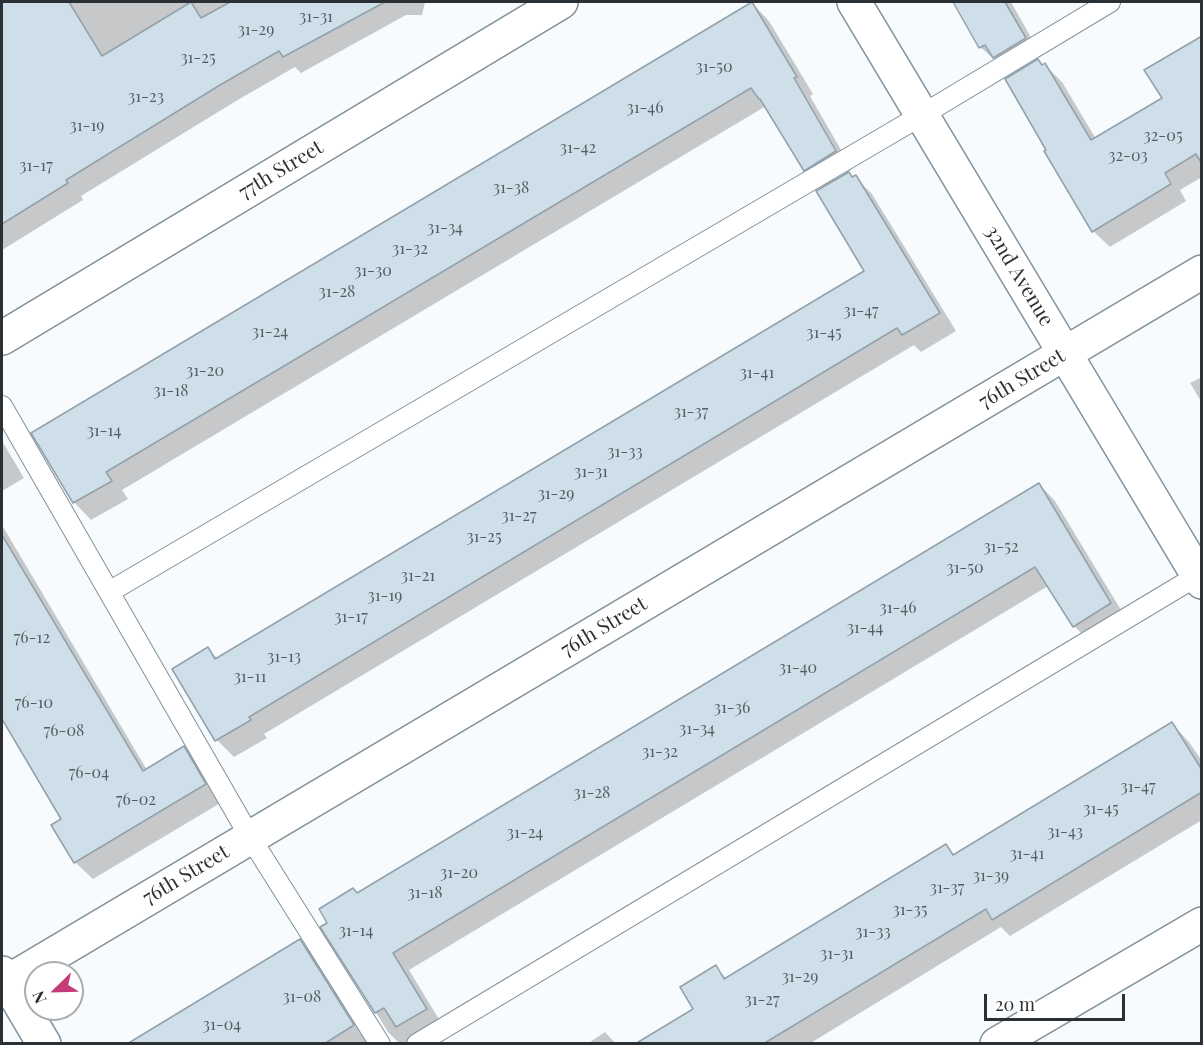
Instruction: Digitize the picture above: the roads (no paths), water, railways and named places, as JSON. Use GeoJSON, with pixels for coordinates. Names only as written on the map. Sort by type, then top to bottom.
{"type":"FeatureCollection","features":[{"type":"Feature","properties":{"kind":"street","name":"77th Street"},"geometry":{"type":"LineString","coordinates":[[2,338],[561,2]]}},
{"type":"Feature","properties":{"kind":"street","name":"32nd Avenue"},"geometry":{"type":"LineString","coordinates":[[854,2],[1200,577]]}},
{"type":"Feature","properties":{"kind":"street","name":"76th Street"},"geometry":{"type":"LineString","coordinates":[[4,977],[250,837],[1202,272]]}},
{"type":"Feature","properties":{"kind":"street"},"geometry":{"type":"LineString","coordinates":[[997,1044],[1202,924]]}},
{"type":"Feature","properties":{"kind":"street"},"geometry":{"type":"LineString","coordinates":[[4,977],[44,1044]]}},
{"type":"Feature","properties":{"kind":"lane"},"geometry":{"type":"LineString","coordinates":[[110,592],[1110,2]]}},
{"type":"Feature","properties":{"kind":"lane"},"geometry":{"type":"LineString","coordinates":[[2,406],[250,837],[380,1044]]}},
{"type":"Feature","properties":{"kind":"lane"},"geometry":{"type":"LineString","coordinates":[[417,1044],[1200,577]]}}]}
